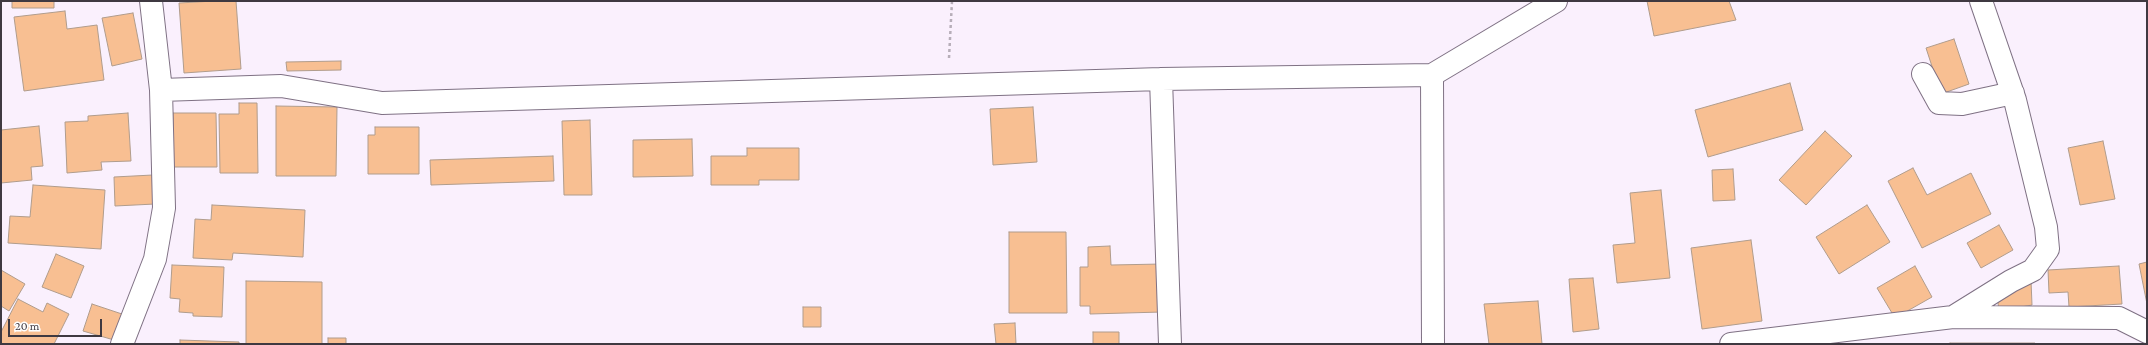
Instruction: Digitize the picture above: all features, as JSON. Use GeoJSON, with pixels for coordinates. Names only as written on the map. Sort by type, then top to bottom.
{"type":"FeatureCollection","features":[{"type":"Feature","properties":{"kind":"street"},"geometry":{"type":"LineString","coordinates":[[122,344],[155,259],[164,208],[161,90],[152,1]]}},
{"type":"Feature","properties":{"kind":"street"},"geometry":{"type":"LineString","coordinates":[[161,90],[281,86],[382,103],[1161,79],[1432,75],[1556,1]]}},
{"type":"Feature","properties":{"kind":"street"},"geometry":{"type":"LineString","coordinates":[[1953,317],[2011,281],[2033,270],[2048,249],[2046,227],[2013,93],[1981,1]]}},
{"type":"Feature","properties":{"kind":"street"},"geometry":{"type":"LineString","coordinates":[[1923,74],[1939,103],[1946,105],[1962,104],[2013,93]]}},
{"type":"Feature","properties":{"kind":"street"},"geometry":{"type":"LineString","coordinates":[[1432,75],[1433,344]]}},
{"type":"Feature","properties":{"kind":"street"},"geometry":{"type":"LineString","coordinates":[[1161,79],[1170,344]]}},
{"type":"Feature","properties":{"kind":"street"},"geometry":{"type":"LineString","coordinates":[[1731,344],[1953,317],[2120,318],[2147,332]]}},
{"type":"Feature","properties":{"kind":"path"},"geometry":{"type":"LineString","coordinates":[[948,86],[952,1]]}},
{"type":"Feature","properties":{"kind":"building"},"geometry":{"type":"Polygon","coordinates":[[[12,1],[54,1],[54,8],[12,8],[12,1]]]}},
{"type":"Feature","properties":{"kind":"building"},"geometry":{"type":"Polygon","coordinates":[[[236,1],[241,69],[184,73],[179,3],[236,1]]]}},
{"type":"Feature","properties":{"kind":"building"},"geometry":{"type":"Polygon","coordinates":[[[1647,1],[1729,1],[1736,20],[1654,36],[1647,1]]]}},
{"type":"Feature","properties":{"kind":"building"},"geometry":{"type":"Polygon","coordinates":[[[65,11],[67,29],[97,25],[104,80],[24,91],[14,17],[65,11]]]}},
{"type":"Feature","properties":{"kind":"building"},"geometry":{"type":"Polygon","coordinates":[[[133,13],[142,59],[112,66],[102,18],[133,13]]]}},
{"type":"Feature","properties":{"kind":"building"},"geometry":{"type":"Polygon","coordinates":[[[1954,39],[1969,84],[1941,94],[1926,48],[1954,39]]]}},
{"type":"Feature","properties":{"kind":"building"},"geometry":{"type":"Polygon","coordinates":[[[341,61],[341,70],[287,71],[286,62],[341,61]]]}},
{"type":"Feature","properties":{"kind":"building"},"geometry":{"type":"Polygon","coordinates":[[[1790,83],[1803,130],[1708,157],[1695,110],[1790,83]]]}},
{"type":"Feature","properties":{"kind":"building"},"geometry":{"type":"Polygon","coordinates":[[[239,103],[257,103],[258,173],[220,173],[219,114],[239,114],[239,103]]]}},
{"type":"Feature","properties":{"kind":"building"},"geometry":{"type":"Polygon","coordinates":[[[276,106],[337,107],[336,176],[276,176],[276,106]]]}},
{"type":"Feature","properties":{"kind":"building"},"geometry":{"type":"Polygon","coordinates":[[[1033,107],[1037,162],[993,165],[990,109],[1033,107]]]}},
{"type":"Feature","properties":{"kind":"building"},"geometry":{"type":"Polygon","coordinates":[[[128,113],[131,161],[101,162],[102,170],[67,173],[65,122],[88,121],[88,116],[128,113]]]}},
{"type":"Feature","properties":{"kind":"building"},"geometry":{"type":"Polygon","coordinates":[[[173,113],[216,113],[217,167],[173,167],[173,113]]]}},
{"type":"Feature","properties":{"kind":"building"},"geometry":{"type":"Polygon","coordinates":[[[590,120],[592,195],[564,195],[562,121],[590,120]]]}},
{"type":"Feature","properties":{"kind":"building"},"geometry":{"type":"Polygon","coordinates":[[[39,126],[43,166],[31,167],[32,180],[1,183],[1,130],[39,126]]]}},
{"type":"Feature","properties":{"kind":"building"},"geometry":{"type":"Polygon","coordinates":[[[375,127],[419,127],[419,174],[368,174],[368,135],[375,135],[375,127]]]}},
{"type":"Feature","properties":{"kind":"building"},"geometry":{"type":"Polygon","coordinates":[[[1825,131],[1852,156],[1806,205],[1779,180],[1825,131]]]}},
{"type":"Feature","properties":{"kind":"building"},"geometry":{"type":"Polygon","coordinates":[[[692,139],[693,176],[633,177],[633,140],[692,139]]]}},
{"type":"Feature","properties":{"kind":"building"},"geometry":{"type":"Polygon","coordinates":[[[2103,141],[2115,199],[2080,205],[2068,148],[2103,141]]]}},
{"type":"Feature","properties":{"kind":"building"},"geometry":{"type":"Polygon","coordinates":[[[747,148],[799,148],[799,180],[759,180],[759,185],[711,185],[711,156],[747,156],[747,148]]]}},
{"type":"Feature","properties":{"kind":"building"},"geometry":{"type":"Polygon","coordinates":[[[553,156],[554,181],[431,185],[430,160],[553,156]]]}},
{"type":"Feature","properties":{"kind":"building"},"geometry":{"type":"Polygon","coordinates":[[[1913,168],[1927,195],[1971,173],[1991,214],[1922,248],[1888,181],[1913,168]]]}},
{"type":"Feature","properties":{"kind":"building"},"geometry":{"type":"Polygon","coordinates":[[[1733,169],[1735,200],[1713,201],[1712,170],[1733,169]]]}},
{"type":"Feature","properties":{"kind":"building"},"geometry":{"type":"Polygon","coordinates":[[[153,175],[155,204],[115,206],[114,177],[153,175]]]}},
{"type":"Feature","properties":{"kind":"building"},"geometry":{"type":"Polygon","coordinates":[[[33,185],[105,190],[101,249],[8,243],[10,216],[30,217],[33,185]]]}},
{"type":"Feature","properties":{"kind":"building"},"geometry":{"type":"Polygon","coordinates":[[[1661,190],[1670,278],[1617,283],[1613,245],[1635,243],[1630,193],[1661,190]]]}},
{"type":"Feature","properties":{"kind":"building"},"geometry":{"type":"Polygon","coordinates":[[[212,205],[305,210],[303,257],[233,253],[232,260],[193,258],[195,219],[211,220],[212,205]]]}},
{"type":"Feature","properties":{"kind":"building"},"geometry":{"type":"Polygon","coordinates":[[[1867,205],[1890,242],[1839,274],[1816,237],[1867,205]]]}},
{"type":"Feature","properties":{"kind":"building"},"geometry":{"type":"Polygon","coordinates":[[[1999,225],[2013,250],[1981,268],[1967,243],[1999,225]]]}},
{"type":"Feature","properties":{"kind":"building"},"geometry":{"type":"Polygon","coordinates":[[[1009,232],[1066,232],[1067,313],[1009,313],[1009,232]]]}},
{"type":"Feature","properties":{"kind":"building"},"geometry":{"type":"Polygon","coordinates":[[[1751,240],[1762,321],[1702,329],[1691,248],[1751,240]]]}},
{"type":"Feature","properties":{"kind":"building"},"geometry":{"type":"Polygon","coordinates":[[[1110,246],[1111,265],[1162,264],[1162,312],[1090,314],[1090,306],[1080,306],[1080,267],[1088,267],[1088,247],[1110,246]]]}},
{"type":"Feature","properties":{"kind":"building"},"geometry":{"type":"Polygon","coordinates":[[[56,254],[84,266],[71,298],[42,287],[56,254]]]}},
{"type":"Feature","properties":{"kind":"building"},"geometry":{"type":"Polygon","coordinates":[[[2147,262],[2147,304],[2139,264],[2147,262]]]}},
{"type":"Feature","properties":{"kind":"building"},"geometry":{"type":"Polygon","coordinates":[[[172,265],[224,267],[222,317],[193,316],[193,313],[179,312],[180,299],[170,298],[172,265]]]}},
{"type":"Feature","properties":{"kind":"building"},"geometry":{"type":"Polygon","coordinates":[[[1915,266],[1932,297],[1895,318],[1877,288],[1915,266]]]}},
{"type":"Feature","properties":{"kind":"building"},"geometry":{"type":"Polygon","coordinates":[[[2119,266],[2122,304],[2069,307],[2068,292],[2049,293],[2048,270],[2119,266]]]}},
{"type":"Feature","properties":{"kind":"building"},"geometry":{"type":"Polygon","coordinates":[[[1,270],[25,284],[9,311],[1,306],[1,270]]]}},
{"type":"Feature","properties":{"kind":"building"},"geometry":{"type":"Polygon","coordinates":[[[1593,278],[1599,329],[1573,332],[1569,279],[1593,278]]]}},
{"type":"Feature","properties":{"kind":"building"},"geometry":{"type":"Polygon","coordinates":[[[2031,280],[2032,305],[1999,311],[1997,295],[2031,280]]]}},
{"type":"Feature","properties":{"kind":"building"},"geometry":{"type":"Polygon","coordinates":[[[246,281],[322,282],[322,344],[246,344],[246,281]]]}},
{"type":"Feature","properties":{"kind":"building"},"geometry":{"type":"Polygon","coordinates":[[[18,299],[43,312],[47,303],[69,314],[54,344],[1,344],[1,332],[18,299]]]}},
{"type":"Feature","properties":{"kind":"building"},"geometry":{"type":"Polygon","coordinates":[[[1538,301],[1542,344],[1489,344],[1484,304],[1538,301]]]}},
{"type":"Feature","properties":{"kind":"building"},"geometry":{"type":"Polygon","coordinates":[[[92,304],[122,314],[114,340],[83,331],[92,304]]]}},
{"type":"Feature","properties":{"kind":"building"},"geometry":{"type":"Polygon","coordinates":[[[803,307],[821,307],[821,327],[803,327],[803,307]]]}},
{"type":"Feature","properties":{"kind":"building"},"geometry":{"type":"Polygon","coordinates":[[[1015,323],[1016,344],[996,344],[994,324],[1015,323]]]}},
{"type":"Feature","properties":{"kind":"building"},"geometry":{"type":"Polygon","coordinates":[[[1093,332],[1119,332],[1119,344],[1093,344],[1093,332]]]}},
{"type":"Feature","properties":{"kind":"building"},"geometry":{"type":"Polygon","coordinates":[[[328,338],[346,338],[346,344],[328,344],[328,338]]]}},
{"type":"Feature","properties":{"kind":"building"},"geometry":{"type":"Polygon","coordinates":[[[180,340],[239,342],[239,344],[180,344],[180,340]]]}},
{"type":"Feature","properties":{"kind":"building"},"geometry":{"type":"Polygon","coordinates":[[[2035,343],[2035,344],[1950,344],[2035,343]]]}}]}
